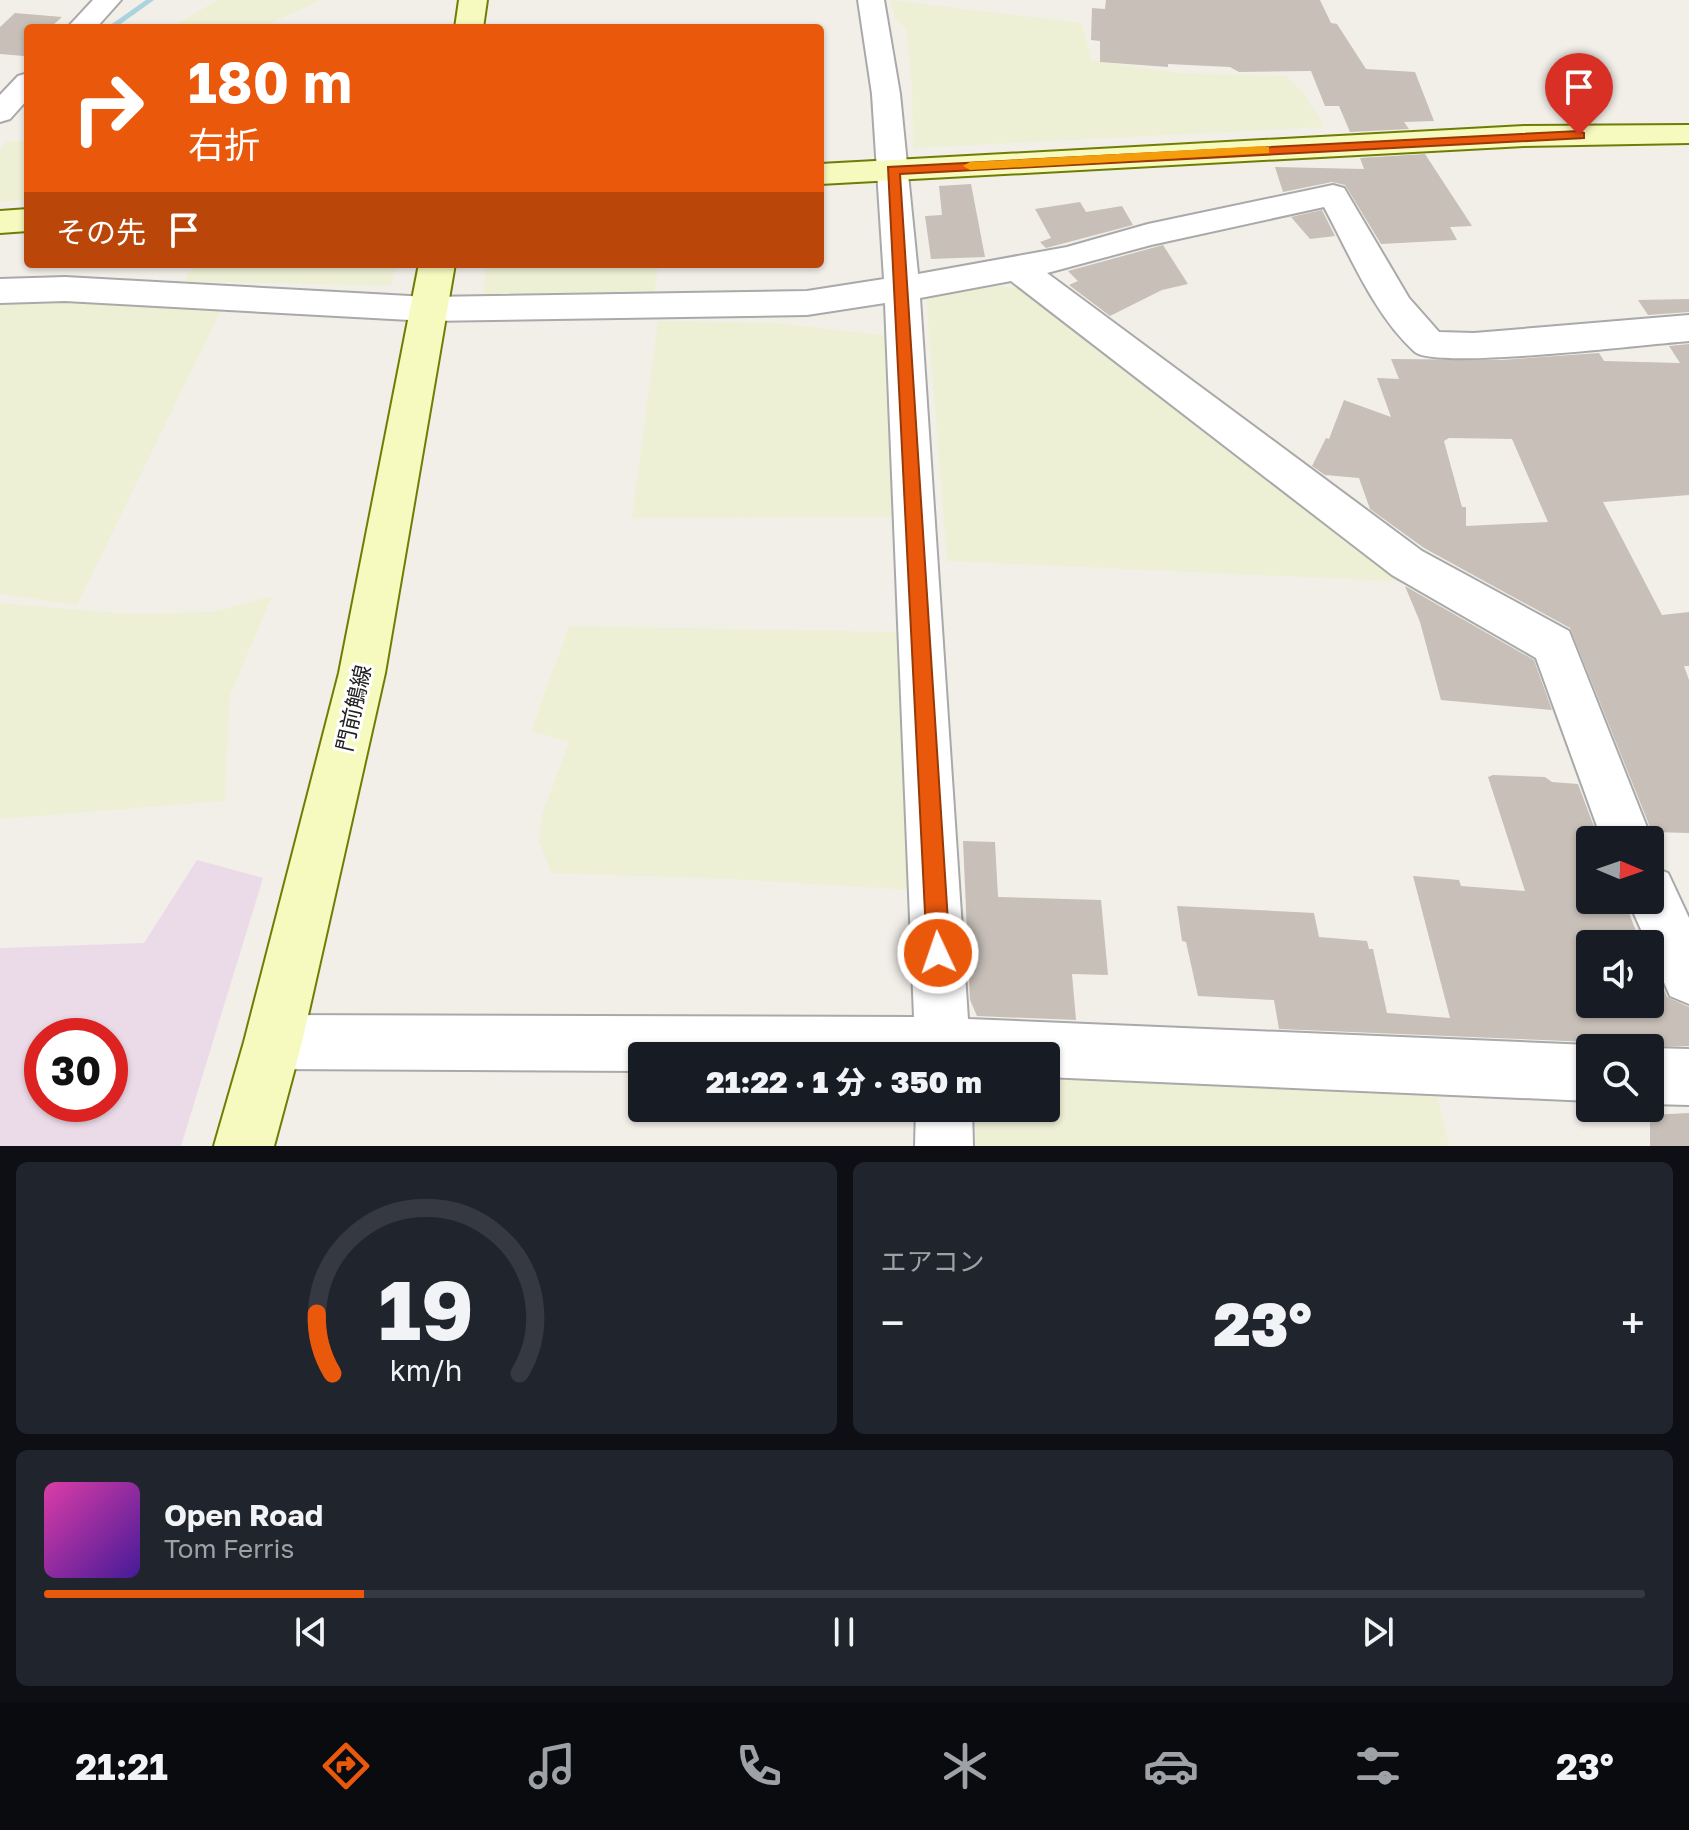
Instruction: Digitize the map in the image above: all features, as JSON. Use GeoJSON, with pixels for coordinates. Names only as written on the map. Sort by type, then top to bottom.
{"type":"FeatureCollection","features":[{"type":"Feature","properties":{"kind":"street"},"geometry":{"type":"LineString","coordinates":[[85,24],[108,0]]}},
{"type":"Feature","properties":{"kind":"street"},"geometry":{"type":"LineString","coordinates":[[470,24],[473,0]]}},
{"type":"Feature","properties":{"kind":"street"},"geometry":{"type":"LineString","coordinates":[[871,0],[886,94],[902,289],[943,1042]]}},
{"type":"Feature","properties":{"kind":"street"},"geometry":{"type":"LineString","coordinates":[[1,109],[24,86]]}},
{"type":"Feature","properties":{"kind":"street"},"geometry":{"type":"LineString","coordinates":[[824,174],[1524,136],[1689,134]]}},
{"type":"Feature","properties":{"kind":"street"},"geometry":{"type":"LineString","coordinates":[[0,291],[432,286],[807,303],[1068,258],[1148,235],[1333,195],[1396,306],[1430,345],[1474,346],[1689,328]]}},
{"type":"Feature","properties":{"kind":"street"},"geometry":{"type":"LineString","coordinates":[[0,222],[24,220]]}},
{"type":"Feature","properties":{"kind":"street"},"geometry":{"type":"LineString","coordinates":[[1014,266],[1407,563],[1553,645],[1622,826]]}},
{"type":"Feature","properties":{"kind":"street","name":"門前鵤線"},"geometry":{"type":"LineString","coordinates":[[244,1146],[273,1042],[362,673],[432,286]]}},
{"type":"Feature","properties":{"kind":"street"},"geometry":{"type":"LineString","coordinates":[[1660,914],[1689,977]]}},
{"type":"Feature","properties":{"kind":"street"},"geometry":{"type":"LineString","coordinates":[[273,1042],[628,1046]]}},
{"type":"Feature","properties":{"kind":"street"},"geometry":{"type":"LineString","coordinates":[[1060,1054],[1576,1073]]}},
{"type":"Feature","properties":{"kind":"street"},"geometry":{"type":"LineString","coordinates":[[1664,1076],[1689,1077]]}},
{"type":"Feature","properties":{"kind":"street"},"geometry":{"type":"LineString","coordinates":[[944,1122],[944,1146]]}},
{"type":"Feature","properties":{"kind":"shaded area"},"geometry":{"type":"Polygon","coordinates":[[[197,860],[263,878],[181,1146],[0,1146],[0,948],[144,943],[197,860]]]}},
{"type":"Feature","properties":{"kind":"green space"},"geometry":{"type":"Polygon","coordinates":[[[217,0],[321,0],[269,24],[178,24],[217,0]]]}},
{"type":"Feature","properties":{"kind":"green space"},"geometry":{"type":"Polygon","coordinates":[[[890,0],[1082,23],[1091,60],[1180,73],[1286,76],[1304,94],[1325,127],[913,148],[912,88],[906,29],[895,19],[890,0]]]}},
{"type":"Feature","properties":{"kind":"green space"},"geometry":{"type":"Polygon","coordinates":[[[7,141],[24,141],[24,199],[0,202],[0,151],[7,141]]]}},
{"type":"Feature","properties":{"kind":"green space"},"geometry":{"type":"Polygon","coordinates":[[[192,268],[396,268],[391,286],[184,281],[192,268]]]}},
{"type":"Feature","properties":{"kind":"green space"},"geometry":{"type":"Polygon","coordinates":[[[486,268],[658,268],[653,298],[483,295],[486,268]]]}},
{"type":"Feature","properties":{"kind":"green space"},"geometry":{"type":"Polygon","coordinates":[[[983,286],[1031,288],[1413,582],[947,561],[926,297],[983,286]]]}},
{"type":"Feature","properties":{"kind":"green space"},"geometry":{"type":"Polygon","coordinates":[[[50,299],[224,304],[77,605],[0,594],[0,302],[50,299]]]}},
{"type":"Feature","properties":{"kind":"green space"},"geometry":{"type":"Polygon","coordinates":[[[658,321],[775,323],[891,336],[902,517],[632,518],[658,321]]]}},
{"type":"Feature","properties":{"kind":"green space"},"geometry":{"type":"Polygon","coordinates":[[[272,596],[230,695],[225,801],[0,819],[0,603],[130,614],[213,612],[272,596]]]}},
{"type":"Feature","properties":{"kind":"green space"},"geometry":{"type":"Polygon","coordinates":[[[569,626],[900,632],[928,891],[730,879],[551,873],[539,841],[542,814],[569,742],[531,731],[569,626]]]}},
{"type":"Feature","properties":{"kind":"green space"},"geometry":{"type":"Polygon","coordinates":[[[1060,1073],[1433,1078],[1449,1146],[975,1146],[976,1122],[1060,1122],[1060,1073]]]}},
{"type":"Feature","properties":{"kind":"building"},"geometry":{"type":"Polygon","coordinates":[[[1106,0],[1320,0],[1331,23],[1337,24],[1366,69],[1415,72],[1434,121],[1404,122],[1409,129],[1350,132],[1339,106],[1325,106],[1311,71],[1239,72],[1230,67],[1100,62],[1100,41],[1091,40],[1092,8],[1105,9],[1106,0]]]}},
{"type":"Feature","properties":{"kind":"building"},"geometry":{"type":"Polygon","coordinates":[[[15,13],[62,17],[54,24],[24,24],[24,56],[0,54],[0,27],[15,13]]]}},
{"type":"Feature","properties":{"kind":"building"},"geometry":{"type":"Polygon","coordinates":[[[1425,154],[1472,226],[1450,227],[1457,240],[1381,244],[1345,185],[1332,182],[1283,192],[1275,167],[1364,169],[1360,158],[1425,154]]]}},
{"type":"Feature","properties":{"kind":"building"},"geometry":{"type":"Polygon","coordinates":[[[971,184],[985,257],[931,259],[925,216],[942,215],[939,186],[971,184]]]}},
{"type":"Feature","properties":{"kind":"building"},"geometry":{"type":"Polygon","coordinates":[[[1080,202],[1086,212],[1122,206],[1133,225],[1046,248],[1040,242],[1051,238],[1035,209],[1080,202]]]}},
{"type":"Feature","properties":{"kind":"building"},"geometry":{"type":"Polygon","coordinates":[[[1322,210],[1335,236],[1310,239],[1291,217],[1322,210]]]}},
{"type":"Feature","properties":{"kind":"building"},"geometry":{"type":"Polygon","coordinates":[[[1163,245],[1188,284],[1162,290],[1110,316],[1069,285],[1078,281],[1068,271],[1163,245]]]}},
{"type":"Feature","properties":{"kind":"building"},"geometry":{"type":"Polygon","coordinates":[[[1689,299],[1689,312],[1648,315],[1638,300],[1689,299]]]}},
{"type":"Feature","properties":{"kind":"building"},"geometry":{"type":"Polygon","coordinates":[[[1689,344],[1689,495],[1603,502],[1662,615],[1689,612],[1689,666],[1684,666],[1689,680],[1689,833],[1664,832],[1664,826],[1650,826],[1570,628],[1424,548],[1370,509],[1359,478],[1325,475],[1312,466],[1326,438],[1329,439],[1344,400],[1391,417],[1377,378],[1399,379],[1391,359],[1501,360],[1599,353],[1604,361],[1680,363],[1669,346],[1689,344]],[[1449,438],[1444,441],[1462,507],[1466,507],[1466,526],[1548,522],[1512,439],[1449,438]]]}},
{"type":"Feature","properties":{"kind":"building"},"geometry":{"type":"Polygon","coordinates":[[[1405,586],[1534,660],[1552,710],[1441,700],[1420,622],[1405,586]]]}},
{"type":"Feature","properties":{"kind":"building"},"geometry":{"type":"Polygon","coordinates":[[[1488,777],[1545,777],[1552,782],[1578,784],[1594,826],[1576,826],[1576,914],[1629,914],[1636,930],[1576,930],[1576,1018],[1664,1018],[1664,990],[1667,997],[1689,1007],[1689,1046],[1664,1047],[1664,1034],[1576,1034],[1576,1041],[1279,1029],[1274,1000],[1198,996],[1186,942],[1182,941],[1177,906],[1314,913],[1319,937],[1367,941],[1369,949],[1373,949],[1387,1013],[1450,1018],[1413,876],[1459,880],[1461,886],[1525,891],[1488,777]]]}},
{"type":"Feature","properties":{"kind":"building"},"geometry":{"type":"Polygon","coordinates":[[[963,841],[995,842],[998,897],[1101,900],[1108,975],[1072,974],[1076,1020],[977,1016],[970,1000],[963,841]]]}},
{"type":"Feature","properties":{"kind":"building"},"geometry":{"type":"Polygon","coordinates":[[[1689,1113],[1689,1146],[1650,1146],[1650,1122],[1664,1122],[1664,1114],[1689,1113]]]}},
{"type":"Feature","properties":{"kind":"waterway"},"geometry":{"type":"LineString","coordinates":[[116,24],[151,0]]}},
{"type":"Feature","properties":{"kind":"slow traffic"},"geometry":{"type":"LineString","coordinates":[[970,166],[1264,150]]}},
{"type":"Feature","properties":{"kind":"route"},"geometry":{"type":"LineString","coordinates":[[938,953],[893,170],[1579,135]]}}]}
